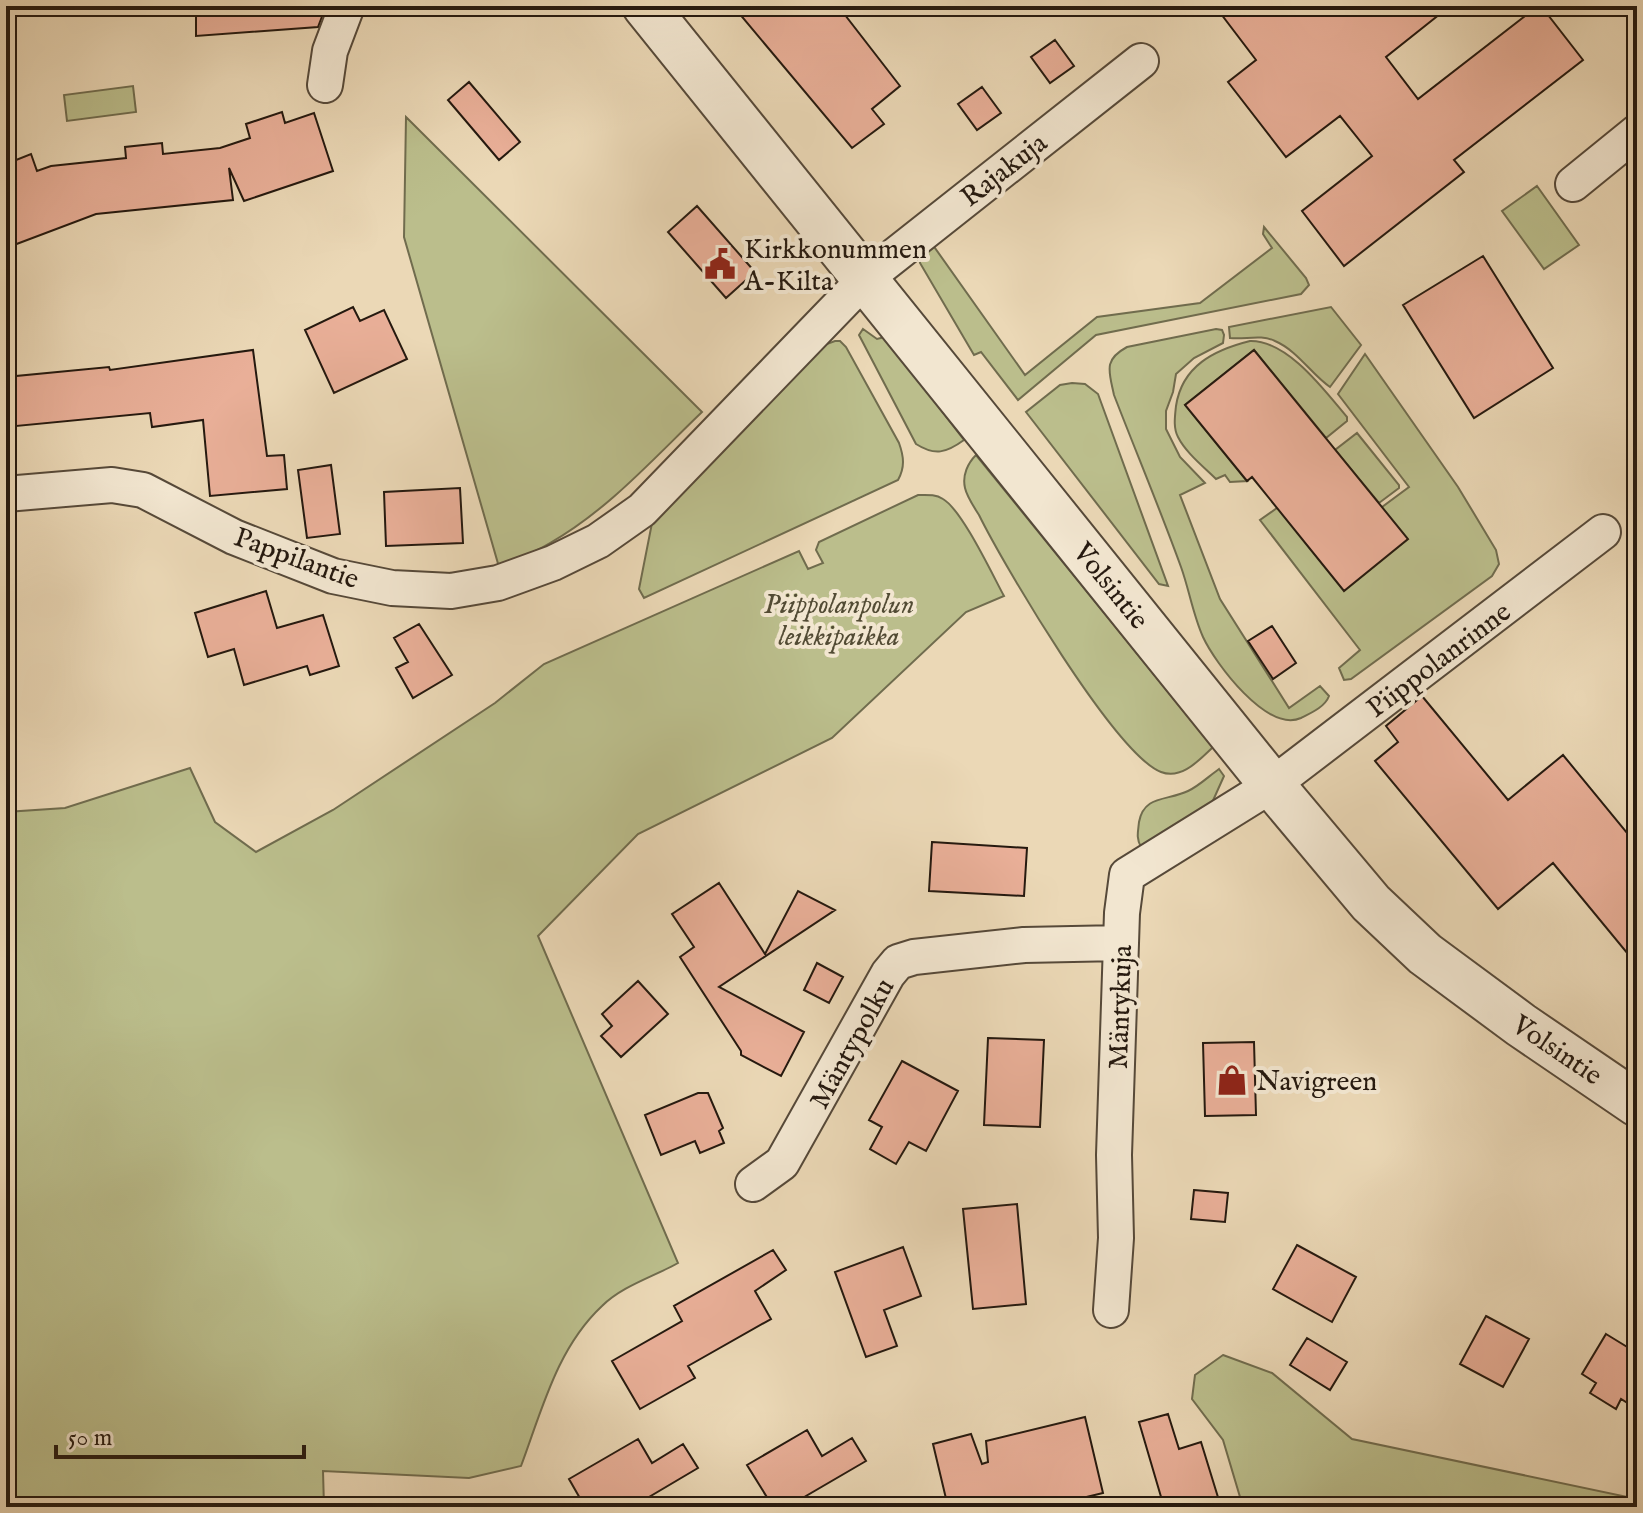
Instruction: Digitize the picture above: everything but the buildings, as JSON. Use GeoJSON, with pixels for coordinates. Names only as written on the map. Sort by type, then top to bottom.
{"type":"FeatureCollection","features":[{"type":"Feature","properties":{"kind":"street"},"geometry":{"type":"LineString","coordinates":[[325,85],[330,51],[347,6]]}},
{"type":"Feature","properties":{"kind":"street","name":"Volsintie"},"geometry":{"type":"LineString","coordinates":[[645,6],[1272,785],[1371,903],[1425,954],[1521,1025],[1637,1104]]}},
{"type":"Feature","properties":{"kind":"street","name":"Rajakuja"},"geometry":{"type":"LineString","coordinates":[[865,279],[1141,61]]}},
{"type":"Feature","properties":{"kind":"street"},"geometry":{"type":"LineString","coordinates":[[1573,184],[1637,132]]}},
{"type":"Feature","properties":{"kind":"street","name":"Pappilantie"},"geometry":{"type":"LineString","coordinates":[[6,494],[112,485],[143,490],[234,537],[333,576],[392,588],[451,591],[498,583],[553,563],[598,541],[642,510],[865,279]]}},
{"type":"Feature","properties":{"kind":"street","name":"Piippolanrinne"},"geometry":{"type":"LineString","coordinates":[[1272,785],[1603,532]]}},
{"type":"Feature","properties":{"kind":"street","name":"Mäntykuja"},"geometry":{"type":"LineString","coordinates":[[1111,1310],[1116,1238],[1114,1155],[1121,943],[1127,875],[1272,785]]}},
{"type":"Feature","properties":{"kind":"street","name":"Mäntypolku"},"geometry":{"type":"LineString","coordinates":[[753,1184],[782,1163],[888,974],[898,962],[914,957],[1024,945],[1121,943]]}},
{"type":"Feature","properties":{"kind":"green space"},"geometry":{"type":"Polygon","coordinates":[[[133,86],[136,112],[67,121],[64,95],[133,86]]]}},
{"type":"Feature","properties":{"kind":"green space"},"geometry":{"type":"Polygon","coordinates":[[[406,117],[702,412],[591,515],[544,547],[499,567],[404,237],[406,117]]]}},
{"type":"Feature","properties":{"kind":"green space"},"geometry":{"type":"Polygon","coordinates":[[[1537,186],[1579,245],[1544,269],[1502,211],[1537,186]]]}},
{"type":"Feature","properties":{"kind":"green space"},"geometry":{"type":"Polygon","coordinates":[[[1264,227],[1306,278],[1309,285],[1301,294],[1096,335],[1018,400],[981,352],[974,355],[920,263],[919,256],[930,241],[1025,375],[1097,317],[1200,303],[1272,248],[1263,234],[1264,227]]]}},
{"type":"Feature","properties":{"kind":"green space"},"geometry":{"type":"Polygon","coordinates":[[[1331,307],[1361,345],[1330,387],[1291,351],[1275,341],[1230,338],[1229,327],[1331,307]]]}},
{"type":"Feature","properties":{"kind":"green space"},"geometry":{"type":"Polygon","coordinates":[[[863,329],[877,339],[885,337],[964,440],[940,451],[916,444],[859,335],[863,329]]]}},
{"type":"Feature","properties":{"kind":"green space"},"geometry":{"type":"Polygon","coordinates":[[[1222,330],[1223,343],[1194,358],[1176,374],[1166,411],[1166,429],[1180,457],[1205,483],[1180,495],[1220,599],[1289,708],[1320,686],[1329,696],[1321,706],[1301,718],[1288,720],[1258,706],[1230,678],[1209,649],[1112,387],[1111,362],[1127,347],[1222,330]]]}},
{"type":"Feature","properties":{"kind":"green space"},"geometry":{"type":"Polygon","coordinates":[[[835,341],[846,347],[899,443],[903,462],[898,480],[644,598],[639,589],[652,523],[824,345],[835,341]]]}},
{"type":"Feature","properties":{"kind":"green space"},"geometry":{"type":"Polygon","coordinates":[[[1250,341],[1264,343],[1292,358],[1328,394],[1347,421],[1326,438],[1254,350],[1185,405],[1247,481],[1230,482],[1225,475],[1216,479],[1181,443],[1175,430],[1176,406],[1185,380],[1202,362],[1224,349],[1250,341]]]}},
{"type":"Feature","properties":{"kind":"green space"},"geometry":{"type":"Polygon","coordinates":[[[1365,354],[1458,487],[1496,550],[1499,564],[1492,576],[1351,679],[1344,680],[1339,668],[1360,650],[1260,520],[1277,508],[1382,507],[1409,487],[1338,394],[1365,354]]]}},
{"type":"Feature","properties":{"kind":"green space"},"geometry":{"type":"Polygon","coordinates":[[[1085,384],[1098,394],[1168,586],[1159,584],[1026,412],[1060,385],[1085,384]]]}},
{"type":"Feature","properties":{"kind":"green space"},"geometry":{"type":"Polygon","coordinates":[[[1357,433],[1399,485],[1379,503],[1335,450],[1357,433]]]}},
{"type":"Feature","properties":{"kind":"green space"},"geometry":{"type":"Polygon","coordinates":[[[976,455],[1213,747],[1190,767],[1169,774],[1141,758],[1090,696],[1035,613],[967,495],[965,474],[976,455]]]}},
{"type":"Feature","properties":{"kind":"green space","name":"Piippolanpolun leikkipaikka"},"geometry":{"type":"Polygon","coordinates":[[[918,495],[937,496],[951,505],[1004,596],[966,612],[832,738],[638,834],[538,936],[678,1263],[619,1293],[586,1323],[552,1381],[521,1466],[469,1478],[323,1471],[324,1507],[6,1507],[6,812],[65,808],[190,768],[215,822],[256,852],[333,810],[495,703],[544,664],[799,551],[808,569],[823,563],[816,550],[819,542],[918,495]]]}},
{"type":"Feature","properties":{"kind":"green space"},"geometry":{"type":"Polygon","coordinates":[[[1219,769],[1224,776],[1211,805],[1141,847],[1139,822],[1146,807],[1192,789],[1219,769]]]}},
{"type":"Feature","properties":{"kind":"green space"},"geometry":{"type":"Polygon","coordinates":[[[1223,1355],[1272,1373],[1352,1439],[1637,1499],[1637,1507],[1243,1507],[1223,1440],[1192,1399],[1195,1375],[1223,1355]]]}},
{"type":"Feature","properties":{"kind":"place","name":"Kirkkonummen A-Kilta"},"geometry":{"type":"Point","coordinates":[720,264]}},
{"type":"Feature","properties":{"kind":"place","name":"Navigreen"},"geometry":{"type":"Point","coordinates":[1232,1080]}}]}
